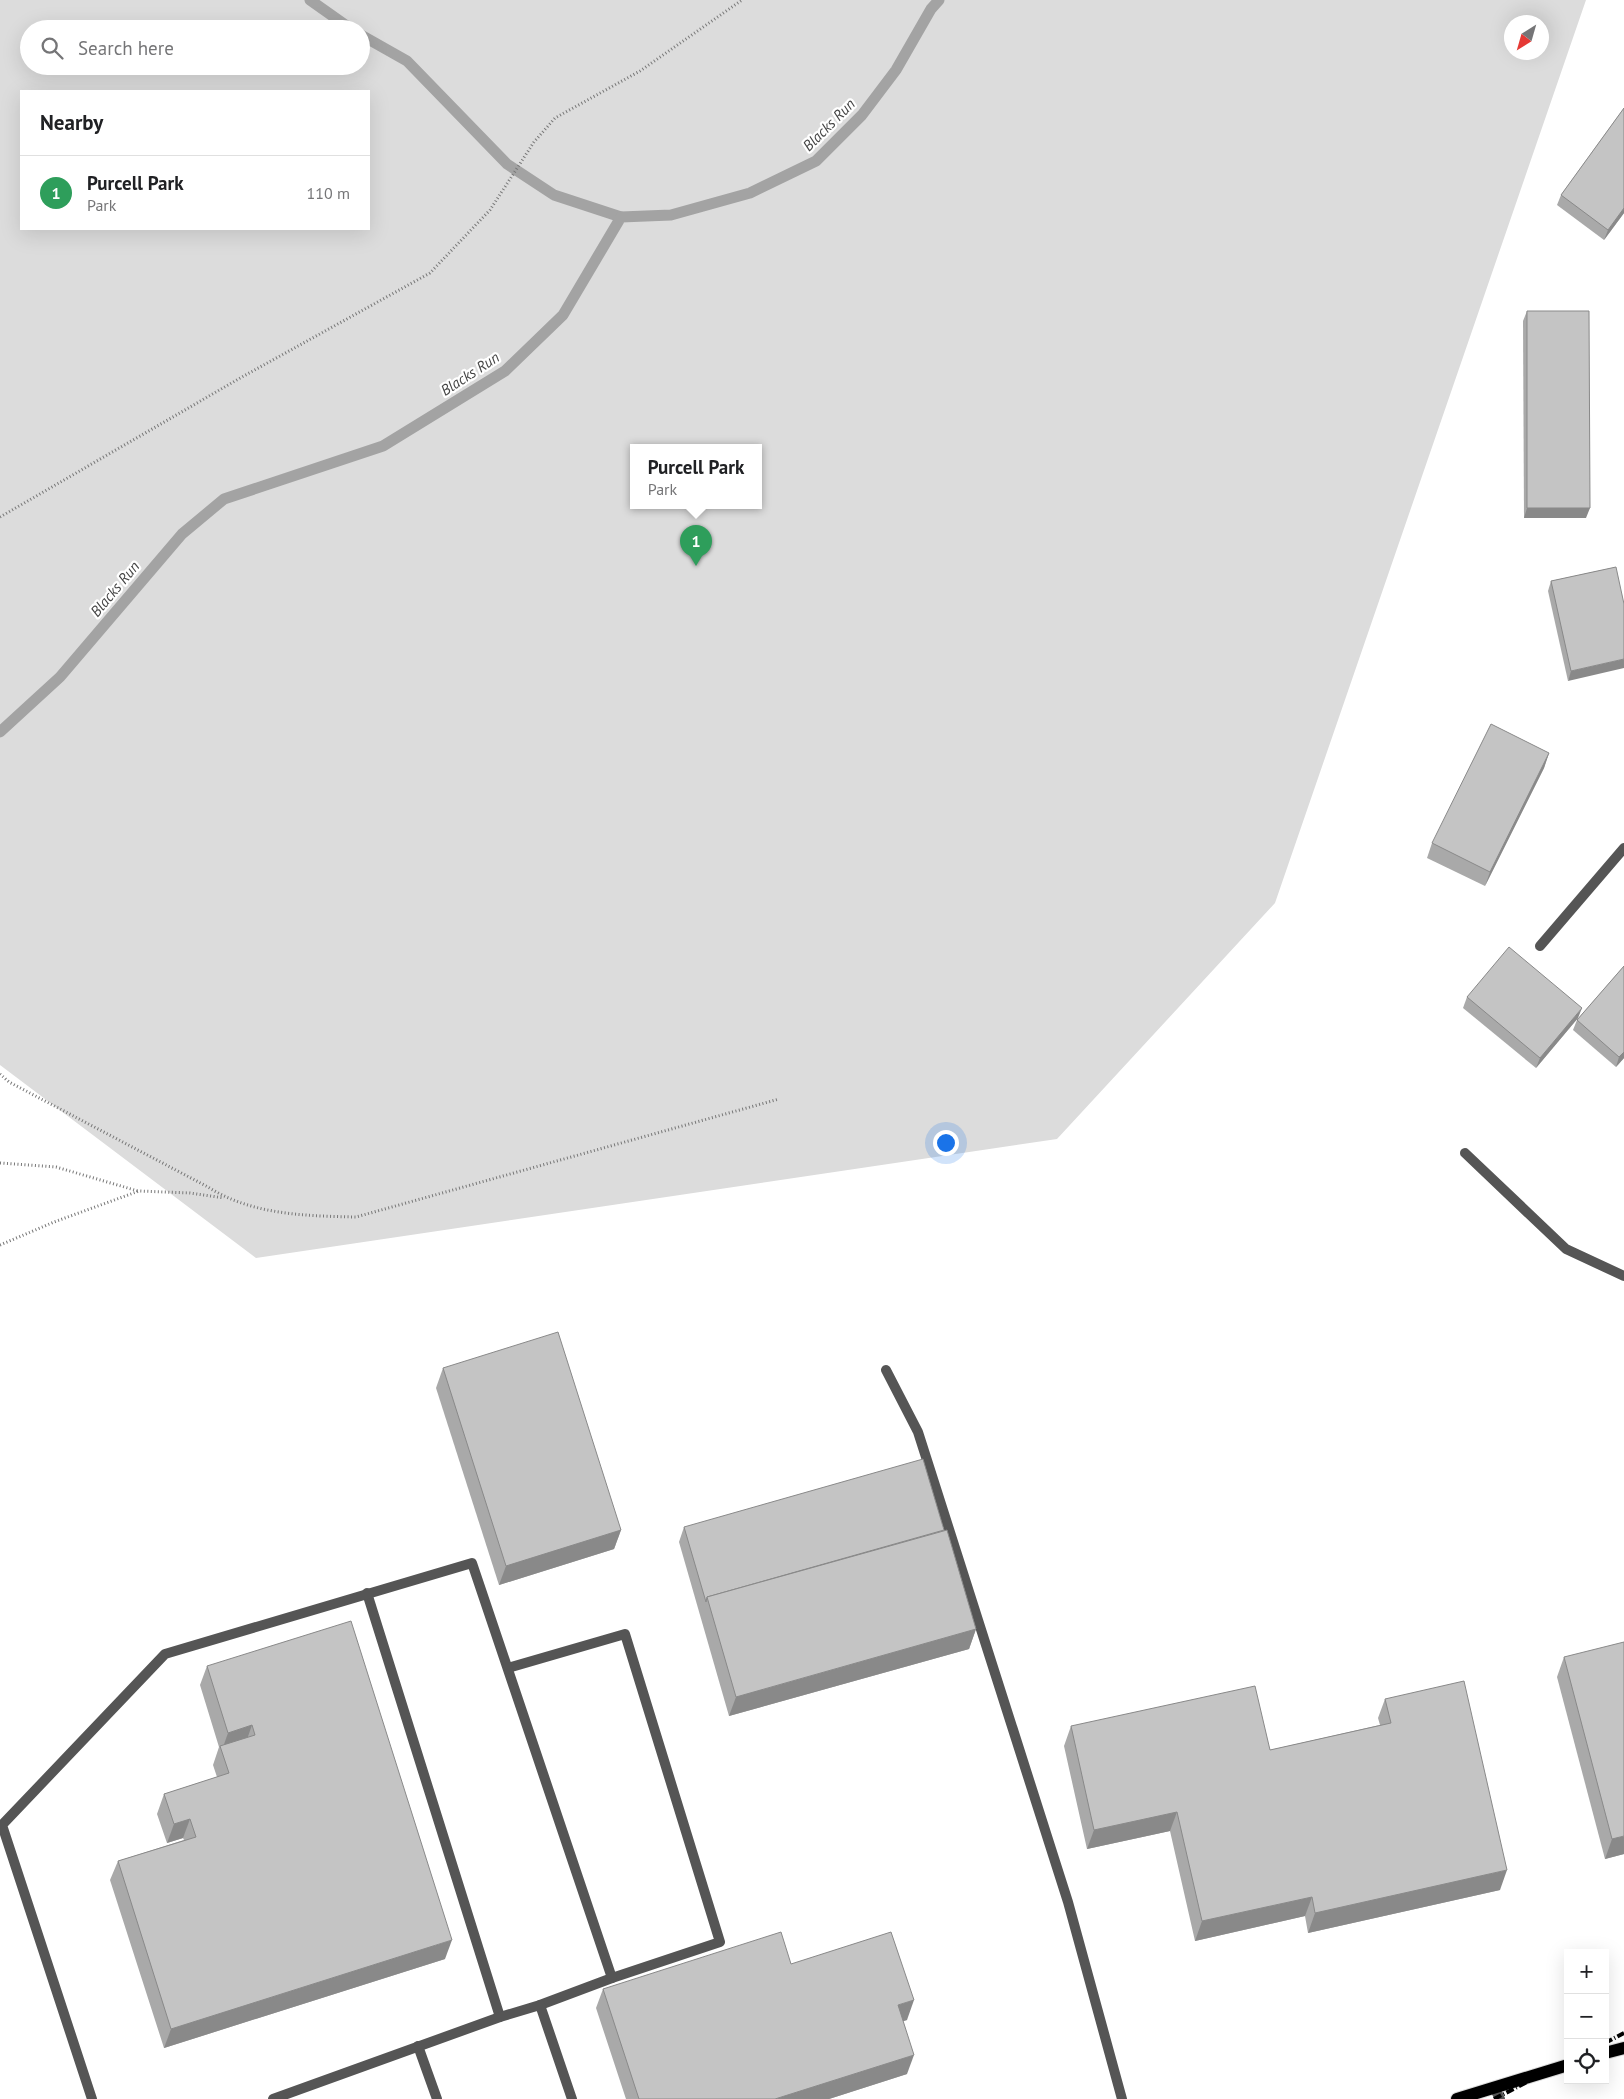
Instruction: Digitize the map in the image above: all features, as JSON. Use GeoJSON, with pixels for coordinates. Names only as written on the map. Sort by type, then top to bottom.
{"type":"FeatureCollection","features":[{"type":"Feature","properties":{"kind":"main road"},"geometry":{"type":"LineString","coordinates":[[1609,2053],[1624,2048]]}},
{"type":"Feature","properties":{"kind":"main road"},"geometry":{"type":"LineString","coordinates":[[1457,2099],[1564,2066]]}},
{"type":"Feature","properties":{"kind":"lane"},"geometry":{"type":"LineString","coordinates":[[1540,946],[1624,848]]}},
{"type":"Feature","properties":{"kind":"lane"},"geometry":{"type":"LineString","coordinates":[[1465,1152],[1566,1249],[1624,1276]]}},
{"type":"Feature","properties":{"kind":"lane"},"geometry":{"type":"LineString","coordinates":[[886,1370],[918,1432],[1068,1902],[1122,2099]]}},
{"type":"Feature","properties":{"kind":"lane"},"geometry":{"type":"LineString","coordinates":[[92,2099],[2,1825],[165,1654],[472,1563],[612,1978]]}},
{"type":"Feature","properties":{"kind":"lane"},"geometry":{"type":"LineString","coordinates":[[367,1594],[500,2017]]}},
{"type":"Feature","properties":{"kind":"lane"},"geometry":{"type":"LineString","coordinates":[[272,2099],[500,2017],[720,1942],[625,1634],[508,1668]]}},
{"type":"Feature","properties":{"kind":"lane"},"geometry":{"type":"LineString","coordinates":[[0,1854],[11,1852]]}},
{"type":"Feature","properties":{"kind":"lane"},"geometry":{"type":"LineString","coordinates":[[540,2004],[572,2099]]}},
{"type":"Feature","properties":{"kind":"lane"},"geometry":{"type":"LineString","coordinates":[[418,2046],[437,2099]]}},
{"type":"Feature","properties":{"kind":"lane"},"geometry":{"type":"LineString","coordinates":[[1494,2087],[1500,2099]]}},
{"type":"Feature","properties":{"kind":"lane"},"geometry":{"type":"LineString","coordinates":[[306,2088],[309,2099]]}},
{"type":"Feature","properties":{"kind":"path"},"geometry":{"type":"LineString","coordinates":[[0,517],[242,377],[430,273],[490,210],[534,142],[555,118],[640,71],[742,0]]}},
{"type":"Feature","properties":{"kind":"path"},"geometry":{"type":"LineString","coordinates":[[0,1074],[9,1082],[208,1186],[226,1198]]}},
{"type":"Feature","properties":{"kind":"path"},"geometry":{"type":"LineString","coordinates":[[0,1162],[56,1167],[139,1192],[190,1193],[226,1198],[288,1215],[356,1217],[779,1099]]}},
{"type":"Feature","properties":{"kind":"path"},"geometry":{"type":"LineString","coordinates":[[0,1245],[54,1222],[139,1192]]}},
{"type":"Feature","properties":{"kind":"shaded area"},"geometry":{"type":"Polygon","coordinates":[[[0,0],[1586,0],[1275,903],[1057,1139],[256,1258],[0,1065],[0,0]]]}},
{"type":"Feature","properties":{"kind":"building"},"geometry":{"type":"Polygon","coordinates":[[[1624,108],[1624,208],[1608,230],[1561,195],[1624,108]]]}},
{"type":"Feature","properties":{"kind":"building"},"geometry":{"type":"Polygon","coordinates":[[[1527,311],[1589,311],[1590,508],[1527,508],[1527,311]]]}},
{"type":"Feature","properties":{"kind":"building"},"geometry":{"type":"Polygon","coordinates":[[[1616,567],[1624,604],[1624,659],[1571,671],[1551,581],[1616,567]]]}},
{"type":"Feature","properties":{"kind":"building"},"geometry":{"type":"Polygon","coordinates":[[[1491,724],[1549,753],[1490,872],[1432,843],[1491,724]]]}},
{"type":"Feature","properties":{"kind":"building"},"geometry":{"type":"Polygon","coordinates":[[[1509,947],[1582,1008],[1540,1058],[1467,997],[1509,947]]]}},
{"type":"Feature","properties":{"kind":"building"},"geometry":{"type":"Polygon","coordinates":[[[1624,966],[1624,1052],[1619,1057],[1577,1020],[1624,966]]]}},
{"type":"Feature","properties":{"kind":"building"},"geometry":{"type":"Polygon","coordinates":[[[558,1332],[621,1530],[506,1566],[443,1368],[558,1332]]]}},
{"type":"Feature","properties":{"kind":"building"},"geometry":{"type":"Polygon","coordinates":[[[923,1459],[944,1530],[707,1597],[706,1602],[684,1527],[923,1459]]]}},
{"type":"Feature","properties":{"kind":"building"},"geometry":{"type":"Polygon","coordinates":[[[947,1530],[976,1629],[736,1697],[707,1597],[947,1530]]]}},
{"type":"Feature","properties":{"kind":"building"},"geometry":{"type":"Polygon","coordinates":[[[351,1621],[452,1940],[171,2029],[118,1861],[196,1837],[190,1819],[174,1824],[164,1794],[229,1773],[220,1746],[255,1735],[252,1725],[228,1733],[207,1666],[351,1621]]]}},
{"type":"Feature","properties":{"kind":"building"},"geometry":{"type":"Polygon","coordinates":[[[1624,1642],[1624,1836],[1612,1839],[1564,1657],[1624,1642]]]}},
{"type":"Feature","properties":{"kind":"building"},"geometry":{"type":"Polygon","coordinates":[[[1464,1681],[1507,1870],[1315,1913],[1312,1897],[1202,1921],[1177,1812],[1094,1830],[1071,1726],[1255,1686],[1270,1750],[1391,1723],[1385,1699],[1464,1681]]]}},
{"type":"Feature","properties":{"kind":"building"},"geometry":{"type":"Polygon","coordinates":[[[781,1932],[791,1964],[891,1932],[914,2000],[898,2005],[914,2055],[775,2099],[639,2099],[603,1989],[781,1932]]]}},
{"type":"Feature","properties":{"kind":"waterway"},"geometry":{"type":"LineString","coordinates":[[310,0],[338,20]]}},
{"type":"Feature","properties":{"kind":"waterway","name":"Blacks Run"},"geometry":{"type":"LineString","coordinates":[[0,732],[60,677],[182,534],[224,499],[383,446],[505,371],[563,315],[621,217],[671,215],[750,193],[816,161],[862,115],[896,70],[931,9],[939,0]]}},
{"type":"Feature","properties":{"kind":"waterway"},"geometry":{"type":"LineString","coordinates":[[370,40],[407,61],[507,164],[554,195],[621,217]]}},
{"type":"Feature","properties":{"kind":"railway"},"geometry":{"type":"LineString","coordinates":[[1609,2041],[1624,2033]]}},
{"type":"Feature","properties":{"kind":"railway"},"geometry":{"type":"LineString","coordinates":[[1494,2099],[1564,2063]]}},
{"type":"Feature","properties":{"kind":"place","name":"Purcell Park"},"geometry":{"type":"Point","coordinates":[696,566]}}]}
